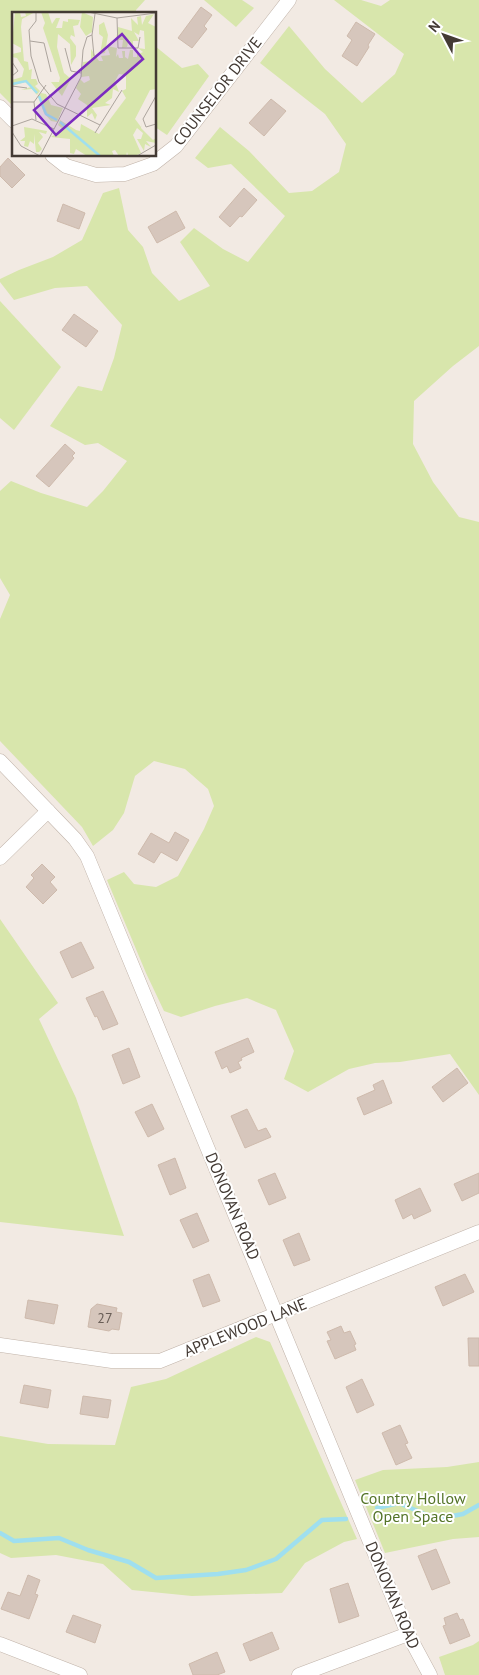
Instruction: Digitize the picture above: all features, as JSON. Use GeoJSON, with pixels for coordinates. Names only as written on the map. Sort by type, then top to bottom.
{"type":"FeatureCollection","features":[{"type":"Feature","properties":{"kind":"street","name":"COUNSELOR DRIVE"},"geometry":{"type":"LineString","coordinates":[[53,156],[66,166],[96,176],[125,174],[153,164],[176,146],[289,0]]}},
{"type":"Feature","properties":{"kind":"street"},"geometry":{"type":"LineString","coordinates":[[0,107],[12,119]]}},
{"type":"Feature","properties":{"kind":"street","name":"DONOVAN ROAD"},"geometry":{"type":"LineString","coordinates":[[0,761],[74,839],[87,856],[408,1634],[430,1675]]}},
{"type":"Feature","properties":{"kind":"street"},"geometry":{"type":"LineString","coordinates":[[0,858],[48,812]]}},
{"type":"Feature","properties":{"kind":"street","name":"APPLEWOOD LANE"},"geometry":{"type":"LineString","coordinates":[[0,1345],[112,1361],[160,1361],[479,1232]]}},
{"type":"Feature","properties":{"kind":"street"},"geometry":{"type":"LineString","coordinates":[[299,1675],[408,1634]]}},
{"type":"Feature","properties":{"kind":"street"},"geometry":{"type":"LineString","coordinates":[[0,1644],[80,1675]]}},
{"type":"Feature","properties":{"kind":"green space"},"geometry":{"type":"Polygon","coordinates":[[[0,0],[145,0],[136,12],[12,12],[12,105],[0,93],[0,0]]]}},
{"type":"Feature","properties":{"kind":"green space"},"geometry":{"type":"Polygon","coordinates":[[[204,0],[242,0],[254,8],[236,27],[204,0]]]}},
{"type":"Feature","properties":{"kind":"green space"},"geometry":{"type":"Polygon","coordinates":[[[334,0],[361,0],[381,6],[390,0],[479,0],[479,346],[453,366],[414,401],[413,444],[433,482],[459,517],[479,522],[479,1095],[450,1054],[400,1062],[375,1063],[349,1069],[308,1092],[284,1079],[294,1051],[276,1010],[247,998],[181,1017],[164,1011],[107,880],[124,872],[134,884],[156,887],[178,876],[204,829],[214,806],[208,789],[185,769],[154,761],[135,776],[124,813],[113,830],[93,846],[82,827],[0,741],[0,619],[10,595],[0,578],[0,491],[11,481],[41,493],[87,507],[103,491],[127,461],[98,443],[85,445],[50,426],[78,386],[102,391],[114,358],[122,325],[87,286],[55,288],[14,300],[0,282],[0,279],[53,257],[82,240],[103,193],[119,188],[128,230],[143,247],[152,273],[179,301],[210,286],[180,242],[194,228],[223,249],[248,262],[285,216],[231,164],[208,168],[195,158],[220,127],[249,151],[289,193],[312,191],[339,172],[346,144],[325,114],[260,63],[289,26],[325,69],[362,103],[395,74],[404,54],[334,0]]]}},
{"type":"Feature","properties":{"kind":"green space"},"geometry":{"type":"Polygon","coordinates":[[[156,47],[182,68],[198,64],[209,76],[167,135],[156,128],[156,47]]]}},
{"type":"Feature","properties":{"kind":"green space"},"geometry":{"type":"Polygon","coordinates":[[[0,301],[61,367],[14,430],[0,418],[0,301]]]}},
{"type":"Feature","properties":{"kind":"green space"},"geometry":{"type":"Polygon","coordinates":[[[0,919],[58,1003],[39,1019],[76,1098],[124,1236],[0,1222],[0,919]]]}},
{"type":"Feature","properties":{"kind":"green space"},"geometry":{"type":"Polygon","coordinates":[[[256,1337],[270,1342],[357,1539],[344,1542],[305,1563],[282,1593],[192,1596],[132,1590],[103,1564],[56,1555],[11,1558],[0,1553],[0,1436],[48,1444],[115,1445],[131,1387],[166,1379],[256,1337]]]}},
{"type":"Feature","properties":{"kind":"green space","name":"Country Hollow Open Space"},"geometry":{"type":"Polygon","coordinates":[[[479,1462],[479,1537],[453,1539],[385,1553],[355,1480],[383,1470],[447,1467],[479,1462]]]}},
{"type":"Feature","properties":{"kind":"green space"},"geometry":{"type":"Polygon","coordinates":[[[479,1641],[479,1675],[445,1675],[439,1657],[479,1641]]]}},
{"type":"Feature","properties":{"kind":"building"},"geometry":{"type":"Polygon","coordinates":[[[201,7],[212,15],[204,26],[207,29],[192,48],[178,38],[201,7]]]}},
{"type":"Feature","properties":{"kind":"building"},"geometry":{"type":"Polygon","coordinates":[[[356,22],[375,34],[357,66],[342,56],[352,40],[347,36],[356,22]]]}},
{"type":"Feature","properties":{"kind":"building"},"geometry":{"type":"Polygon","coordinates":[[[271,99],[286,111],[264,136],[249,123],[271,99]]]}},
{"type":"Feature","properties":{"kind":"building"},"geometry":{"type":"Polygon","coordinates":[[[8,158],[25,175],[12,188],[0,176],[0,167],[8,158]]]}},
{"type":"Feature","properties":{"kind":"building"},"geometry":{"type":"Polygon","coordinates":[[[244,188],[257,200],[230,227],[219,217],[244,188]]]}},
{"type":"Feature","properties":{"kind":"building"},"geometry":{"type":"Polygon","coordinates":[[[63,204],[85,213],[79,229],[57,221],[63,204]]]}},
{"type":"Feature","properties":{"kind":"building"},"geometry":{"type":"Polygon","coordinates":[[[176,211],[185,228],[157,243],[148,227],[176,211]]]}},
{"type":"Feature","properties":{"kind":"building"},"geometry":{"type":"Polygon","coordinates":[[[74,314],[98,331],[86,347],[62,330],[74,314]]]}},
{"type":"Feature","properties":{"kind":"building"},"geometry":{"type":"Polygon","coordinates":[[[65,444],[75,453],[72,456],[74,458],[49,487],[36,476],[65,444]]]}},
{"type":"Feature","properties":{"kind":"building"},"geometry":{"type":"Polygon","coordinates":[[[175,832],[189,840],[177,861],[161,852],[154,863],[138,854],[151,833],[169,843],[175,832]]]}},
{"type":"Feature","properties":{"kind":"building"},"geometry":{"type":"Polygon","coordinates":[[[42,864],[55,877],[50,882],[57,890],[43,904],[26,887],[34,878],[31,875],[42,864]]]}},
{"type":"Feature","properties":{"kind":"building"},"geometry":{"type":"Polygon","coordinates":[[[81,942],[94,968],[72,978],[60,952],[81,942]]]}},
{"type":"Feature","properties":{"kind":"building"},"geometry":{"type":"Polygon","coordinates":[[[103,991],[118,1024],[103,1030],[86,998],[103,991]]]}},
{"type":"Feature","properties":{"kind":"building"},"geometry":{"type":"Polygon","coordinates":[[[248,1038],[254,1052],[241,1058],[242,1060],[238,1062],[241,1068],[230,1073],[227,1066],[222,1069],[215,1052],[248,1038]]]}},
{"type":"Feature","properties":{"kind":"building"},"geometry":{"type":"Polygon","coordinates":[[[129,1048],[140,1077],[123,1084],[112,1055],[129,1048]]]}},
{"type":"Feature","properties":{"kind":"building"},"geometry":{"type":"Polygon","coordinates":[[[457,1068],[468,1083],[443,1102],[432,1087],[457,1068]]]}},
{"type":"Feature","properties":{"kind":"building"},"geometry":{"type":"Polygon","coordinates":[[[383,1080],[392,1103],[364,1115],[357,1098],[375,1090],[373,1085],[383,1080]]]}},
{"type":"Feature","properties":{"kind":"building"},"geometry":{"type":"Polygon","coordinates":[[[152,1104],[164,1129],[148,1137],[135,1112],[152,1104]]]}},
{"type":"Feature","properties":{"kind":"building"},"geometry":{"type":"Polygon","coordinates":[[[247,1109],[258,1131],[266,1128],[271,1137],[245,1148],[231,1116],[247,1109]]]}},
{"type":"Feature","properties":{"kind":"building"},"geometry":{"type":"Polygon","coordinates":[[[175,1158],[186,1188],[170,1195],[158,1165],[175,1158]]]}},
{"type":"Feature","properties":{"kind":"building"},"geometry":{"type":"Polygon","coordinates":[[[275,1173],[286,1198],[269,1205],[258,1180],[275,1173]]]}},
{"type":"Feature","properties":{"kind":"building"},"geometry":{"type":"Polygon","coordinates":[[[479,1173],[479,1193],[462,1201],[454,1184],[479,1173]]]}},
{"type":"Feature","properties":{"kind":"building"},"geometry":{"type":"Polygon","coordinates":[[[420,1188],[431,1211],[414,1219],[412,1214],[403,1219],[395,1200],[420,1188]]]}},
{"type":"Feature","properties":{"kind":"building"},"geometry":{"type":"Polygon","coordinates":[[[197,1213],[209,1241],[193,1248],[180,1220],[197,1213]]]}},
{"type":"Feature","properties":{"kind":"building"},"geometry":{"type":"Polygon","coordinates":[[[299,1233],[310,1260],[294,1266],[283,1240],[299,1233]]]}},
{"type":"Feature","properties":{"kind":"building"},"geometry":{"type":"Polygon","coordinates":[[[209,1274],[220,1301],[203,1307],[193,1280],[209,1274]]]}},
{"type":"Feature","properties":{"kind":"building"},"geometry":{"type":"Polygon","coordinates":[[[465,1274],[474,1292],[443,1306],[435,1287],[465,1274]]]}},
{"type":"Feature","properties":{"kind":"building"},"geometry":{"type":"Polygon","coordinates":[[[28,1300],[58,1305],[54,1324],[25,1318],[28,1300]]]}},
{"type":"Feature","properties":{"kind":"building"},"geometry":{"type":"Polygon","coordinates":[[[97,1304],[117,1308],[116,1312],[122,1313],[119,1330],[112,1329],[109,1331],[88,1327],[91,1309],[97,1304]]]}},
{"type":"Feature","properties":{"kind":"building"},"geometry":{"type":"Polygon","coordinates":[[[341,1326],[344,1333],[350,1331],[356,1344],[354,1345],[356,1350],[335,1359],[327,1341],[331,1340],[327,1332],[341,1326]]]}},
{"type":"Feature","properties":{"kind":"building"},"geometry":{"type":"Polygon","coordinates":[[[468,1338],[479,1338],[479,1366],[469,1366],[468,1338]]]}},
{"type":"Feature","properties":{"kind":"building"},"geometry":{"type":"Polygon","coordinates":[[[362,1379],[374,1405],[357,1413],[346,1387],[362,1379]]]}},
{"type":"Feature","properties":{"kind":"building"},"geometry":{"type":"Polygon","coordinates":[[[24,1385],[51,1390],[48,1408],[20,1403],[24,1385]]]}},
{"type":"Feature","properties":{"kind":"building"},"geometry":{"type":"Polygon","coordinates":[[[83,1396],[111,1400],[108,1418],[80,1414],[83,1396]]]}},
{"type":"Feature","properties":{"kind":"building"},"geometry":{"type":"Polygon","coordinates":[[[400,1425],[408,1443],[405,1444],[412,1458],[396,1465],[382,1433],[400,1425]]]}},
{"type":"Feature","properties":{"kind":"building"},"geometry":{"type":"Polygon","coordinates":[[[436,1549],[450,1583],[432,1590],[418,1556],[436,1549]]]}},
{"type":"Feature","properties":{"kind":"building"},"geometry":{"type":"Polygon","coordinates":[[[28,1575],[40,1580],[35,1594],[38,1595],[29,1619],[1,1609],[8,1592],[20,1596],[28,1575]]]}},
{"type":"Feature","properties":{"kind":"building"},"geometry":{"type":"Polygon","coordinates":[[[348,1583],[359,1616],[339,1623],[330,1589],[348,1583]]]}},
{"type":"Feature","properties":{"kind":"building"},"geometry":{"type":"Polygon","coordinates":[[[457,1613],[460,1620],[463,1619],[470,1636],[450,1644],[443,1626],[446,1625],[444,1618],[457,1613]]]}},
{"type":"Feature","properties":{"kind":"building"},"geometry":{"type":"Polygon","coordinates":[[[73,1615],[101,1625],[95,1643],[66,1632],[73,1615]]]}},
{"type":"Feature","properties":{"kind":"building"},"geometry":{"type":"Polygon","coordinates":[[[272,1632],[279,1649],[250,1661],[243,1644],[272,1632]]]}},
{"type":"Feature","properties":{"kind":"building"},"geometry":{"type":"Polygon","coordinates":[[[217,1652],[225,1672],[217,1675],[193,1675],[189,1664],[217,1652]]]}},
{"type":"Feature","properties":{"kind":"waterway"},"geometry":{"type":"LineString","coordinates":[[377,1508],[399,1503],[436,1519],[463,1514],[479,1505]]}},
{"type":"Feature","properties":{"kind":"waterway"},"geometry":{"type":"LineString","coordinates":[[0,1533],[14,1541],[59,1538],[88,1550],[129,1562],[156,1578],[218,1574],[246,1570],[276,1559],[322,1520],[346,1519]]}}]}
